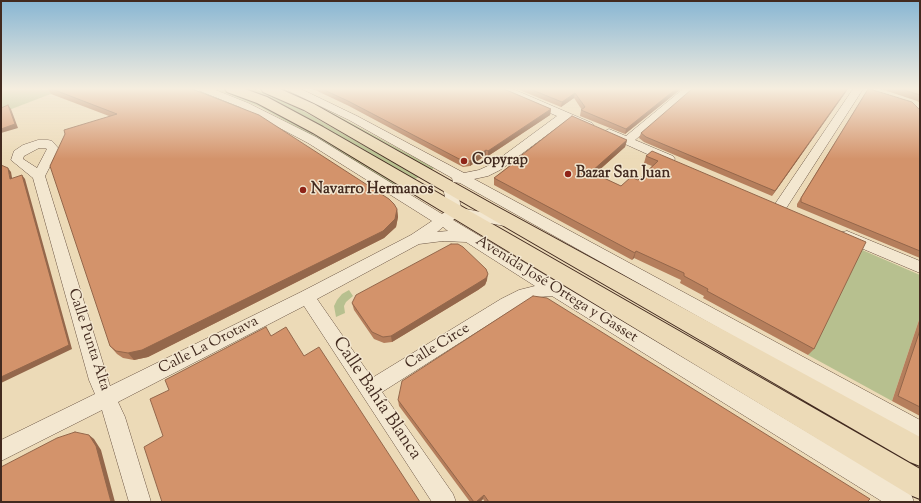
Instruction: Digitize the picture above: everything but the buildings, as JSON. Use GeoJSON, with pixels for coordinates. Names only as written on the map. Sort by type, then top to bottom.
{"type":"FeatureCollection","features":[{"type":"Feature","properties":{"kind":"main road","name":"Avenida José Ortega y Gasset"},"geometry":{"type":"LineString","coordinates":[[285,112],[318,130],[449,216],[580,283],[920,485]]}},
{"type":"Feature","properties":{"kind":"main road"},"geometry":{"type":"LineString","coordinates":[[317,112],[450,183],[487,210],[511,222],[920,452]]}},
{"type":"Feature","properties":{"kind":"street","name":"Avenida José Ortega y Gasset"},"geometry":{"type":"LineString","coordinates":[[260,112],[306,136],[449,216],[470,238],[903,502]]}},
{"type":"Feature","properties":{"kind":"street"},"geometry":{"type":"LineString","coordinates":[[342,112],[353,118],[450,183],[484,190],[920,430]]}},
{"type":"Feature","properties":{"kind":"street"},"geometry":{"type":"LineString","coordinates":[[560,112],[678,163]]}},
{"type":"Feature","properties":{"kind":"street"},"geometry":{"type":"LineString","coordinates":[[627,141],[661,112]]}},
{"type":"Feature","properties":{"kind":"street"},"geometry":{"type":"LineString","coordinates":[[780,207],[842,112]]}},
{"type":"Feature","properties":{"kind":"street"},"geometry":{"type":"LineString","coordinates":[[450,183],[496,167],[566,115]]}},
{"type":"Feature","properties":{"kind":"street"},"geometry":{"type":"LineString","coordinates":[[487,210],[483,197],[484,190],[486,182],[496,167]]}},
{"type":"Feature","properties":{"kind":"street","name":"Calle Punta Alta"},"geometry":{"type":"LineString","coordinates":[[39,176],[98,380],[115,417],[140,502]]}},
{"type":"Feature","properties":{"kind":"street"},"geometry":{"type":"LineString","coordinates":[[450,183],[449,216],[511,222]]}},
{"type":"Feature","properties":{"kind":"street"},"geometry":{"type":"LineString","coordinates":[[766,201],[794,213]]}},
{"type":"Feature","properties":{"kind":"street","name":"Calle La Orotava"},"geometry":{"type":"LineString","coordinates":[[1,451],[307,297],[416,239],[449,216]]}},
{"type":"Feature","properties":{"kind":"street"},"geometry":{"type":"LineString","coordinates":[[836,231],[920,267]]}},
{"type":"Feature","properties":{"kind":"street","name":"Calle La Orotava"},"geometry":{"type":"LineString","coordinates":[[416,239],[443,236],[470,238]]}},
{"type":"Feature","properties":{"kind":"street","name":"Calle Circe"},"geometry":{"type":"LineString","coordinates":[[507,304],[520,290],[524,279],[520,269]]}},
{"type":"Feature","properties":{"kind":"street","name":"Calle Circe"},"geometry":{"type":"LineString","coordinates":[[369,390],[507,304],[525,295],[538,291],[555,290]]}},
{"type":"Feature","properties":{"kind":"street","name":"Calle Bahía Blanca"},"geometry":{"type":"LineString","coordinates":[[307,297],[445,502]]}},
{"type":"Feature","properties":{"kind":"green space"},"geometry":{"type":"Polygon","coordinates":[[[270,112],[275,112],[303,127],[401,187],[398,189],[300,129],[270,112]]]}},
{"type":"Feature","properties":{"kind":"green space"},"geometry":{"type":"Polygon","coordinates":[[[297,112],[306,112],[419,177],[413,180],[297,112]]]}},
{"type":"Feature","properties":{"kind":"green space"},"geometry":{"type":"Polygon","coordinates":[[[320,112],[332,112],[434,168],[430,171],[320,112]]]}},
{"type":"Feature","properties":{"kind":"green space"},"geometry":{"type":"Polygon","coordinates":[[[860,249],[920,275],[920,317],[892,401],[808,355],[860,249]]]}},
{"type":"Feature","properties":{"kind":"green space"},"geometry":{"type":"Polygon","coordinates":[[[349,290],[353,296],[344,306],[345,313],[336,317],[334,306],[342,294],[349,290]]]}},
{"type":"Feature","properties":{"kind":"place","name":"Copyrap"},"geometry":{"type":"Point","coordinates":[464,161]}},
{"type":"Feature","properties":{"kind":"place","name":"Bazar San Juan"},"geometry":{"type":"Point","coordinates":[568,174]}},
{"type":"Feature","properties":{"kind":"place","name":"Navarro Hermanos"},"geometry":{"type":"Point","coordinates":[303,190]}}]}
